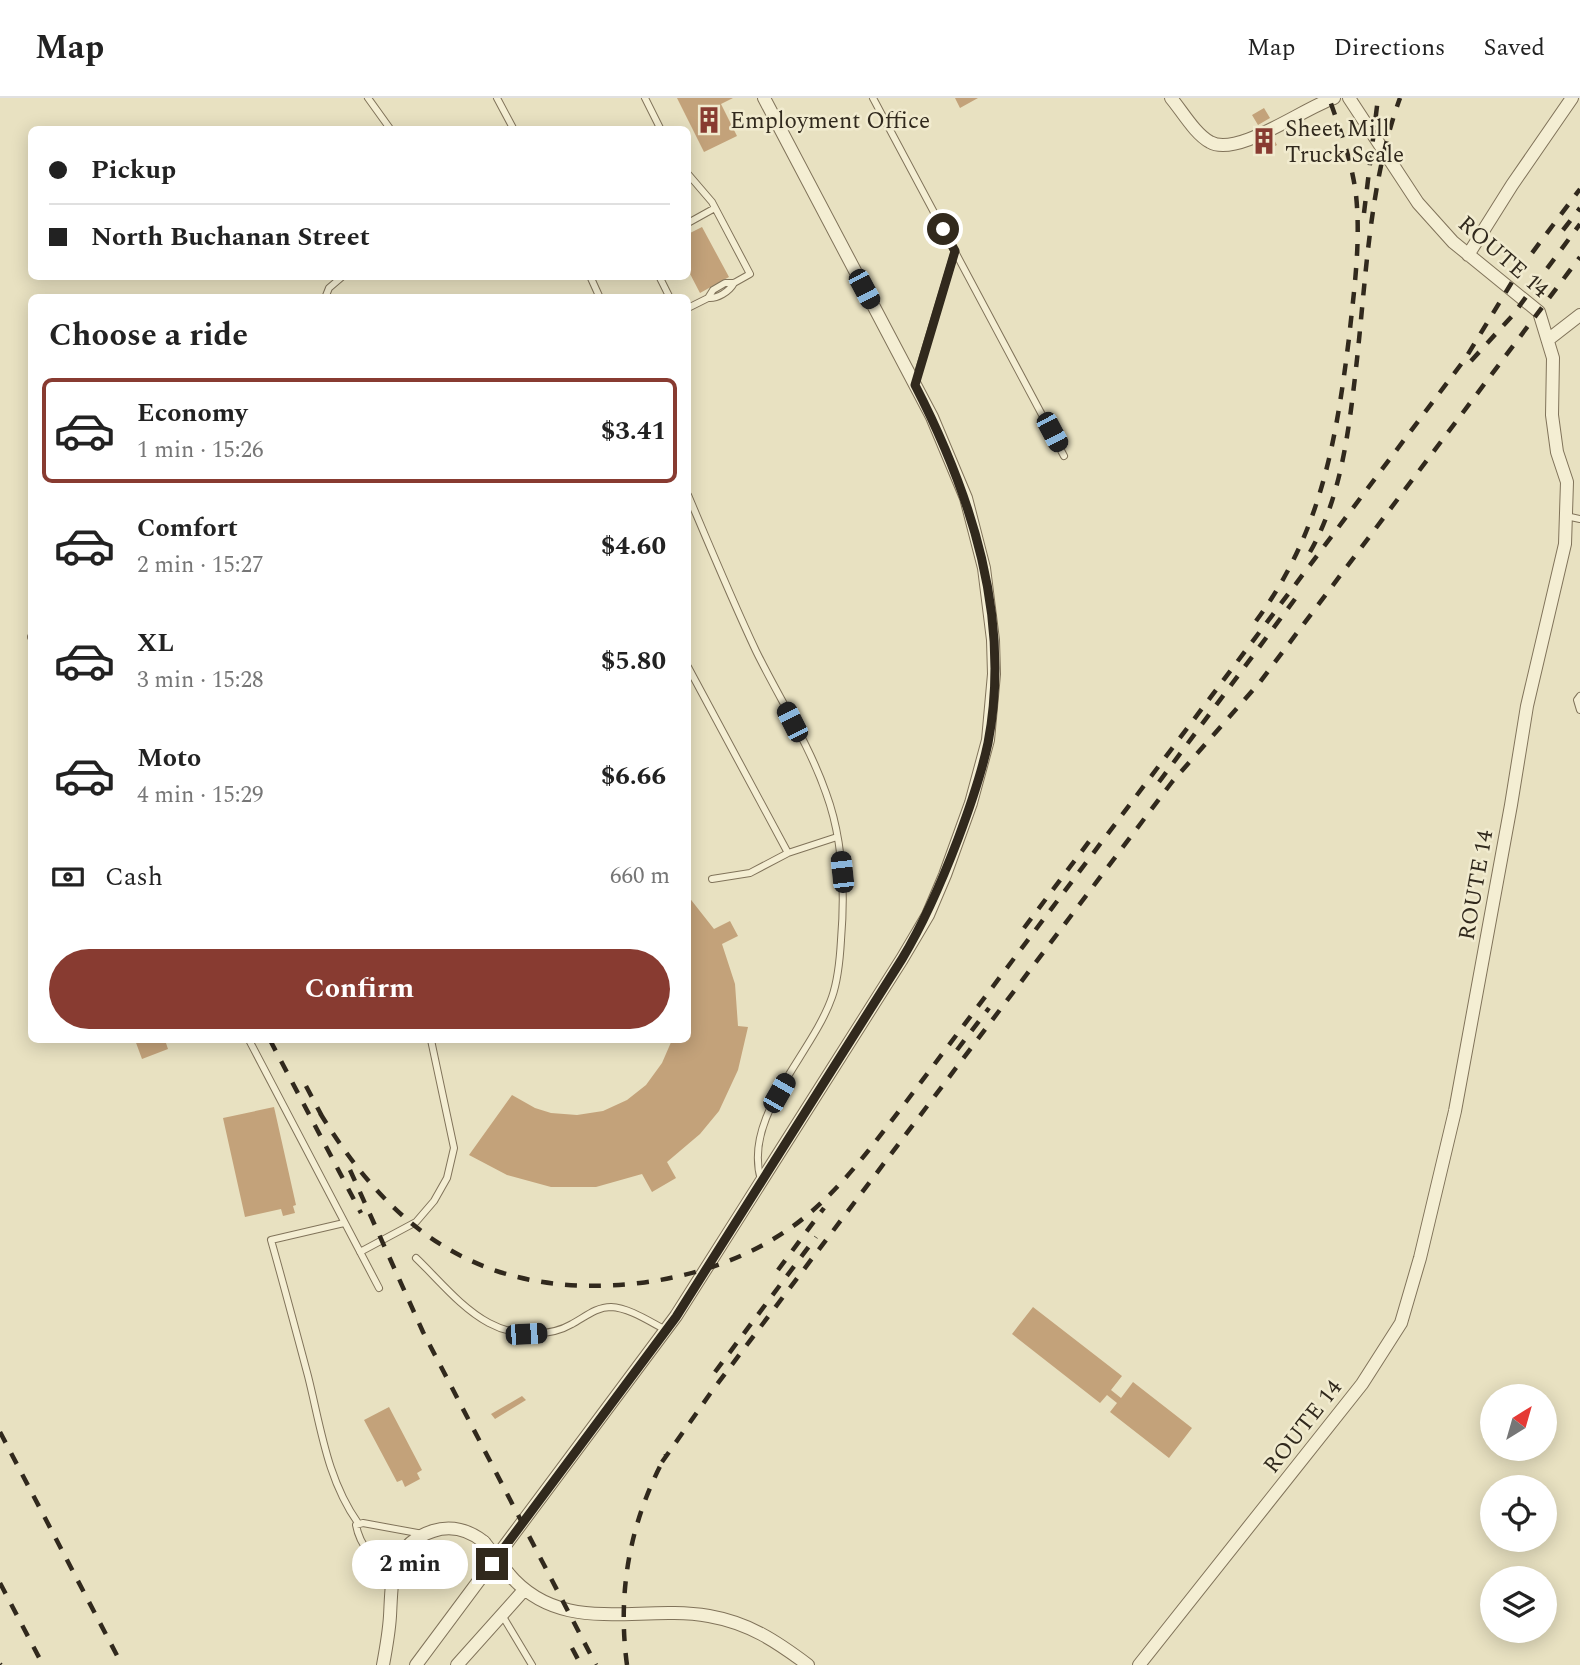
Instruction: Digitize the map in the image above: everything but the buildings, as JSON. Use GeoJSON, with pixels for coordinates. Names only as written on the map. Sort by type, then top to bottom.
{"type":"FeatureCollection","features":[{"type":"Feature","properties":{"kind":"street"},"geometry":{"type":"LineString","coordinates":[[416,1665],[666,1330],[762,1181],[928,915],[982,768],[993,704],[994,674],[989,604],[977,535],[949,455],[915,385],[764,98]]}},
{"type":"Feature","properties":{"kind":"street"},"geometry":{"type":"LineString","coordinates":[[1159,98],[1183,112]]}},
{"type":"Feature","properties":{"kind":"street"},"geometry":{"type":"LineString","coordinates":[[1171,98],[1208,141],[1231,145],[1334,98]]}},
{"type":"Feature","properties":{"kind":"street","name":"ROUTE 14"},"geometry":{"type":"LineString","coordinates":[[1139,1665],[1354,1393],[1401,1323],[1420,1258],[1455,1111],[1527,706],[1565,544],[1567,482],[1557,452],[1552,415],[1553,358],[1539,312],[1517,291],[1452,242],[1418,204],[1349,98]]}},
{"type":"Feature","properties":{"kind":"street"},"geometry":{"type":"LineString","coordinates":[[1468,255],[1572,98]]}},
{"type":"Feature","properties":{"kind":"street"},"geometry":{"type":"LineString","coordinates":[[1549,339],[1580,316]]}},
{"type":"Feature","properties":{"kind":"street"},"geometry":{"type":"LineString","coordinates":[[383,1665],[394,1565],[406,1548],[425,1534],[444,1528],[458,1529],[484,1542],[524,1590],[551,1607],[603,1614],[670,1612],[709,1616],[752,1627],[808,1665]]}},
{"type":"Feature","properties":{"kind":"street"},"geometry":{"type":"LineString","coordinates":[[457,1665],[524,1590]]}},
{"type":"Feature","properties":{"kind":"lane"},"geometry":{"type":"LineString","coordinates":[[368,98],[388,126]]}},
{"type":"Feature","properties":{"kind":"lane"},"geometry":{"type":"LineString","coordinates":[[497,98],[512,126]]}},
{"type":"Feature","properties":{"kind":"lane"},"geometry":{"type":"LineString","coordinates":[[645,98],[659,126]]}},
{"type":"Feature","properties":{"kind":"lane"},"geometry":{"type":"LineString","coordinates":[[873,98],[1064,456]]}},
{"type":"Feature","properties":{"kind":"lane"},"geometry":{"type":"LineString","coordinates":[[691,178],[715,208],[750,274],[734,283],[725,282],[713,290],[708,298],[691,306]]}},
{"type":"Feature","properties":{"kind":"lane"},"geometry":{"type":"LineString","coordinates":[[691,221],[715,208]]}},
{"type":"Feature","properties":{"kind":"lane"},"geometry":{"type":"LineString","coordinates":[[915,385],[955,251]]}},
{"type":"Feature","properties":{"kind":"lane"},"geometry":{"type":"LineString","coordinates":[[327,294],[338,280]]}},
{"type":"Feature","properties":{"kind":"lane"},"geometry":{"type":"LineString","coordinates":[[691,502],[755,648],[821,780],[837,837],[842,872],[843,918],[835,985],[828,1007],[779,1093],[762,1130],[756,1157],[762,1181]]}},
{"type":"Feature","properties":{"kind":"lane"},"geometry":{"type":"LineString","coordinates":[[1566,516],[1580,519]]}},
{"type":"Feature","properties":{"kind":"lane"},"geometry":{"type":"LineString","coordinates":[[691,673],[788,853]]}},
{"type":"Feature","properties":{"kind":"lane"},"geometry":{"type":"LineString","coordinates":[[1580,696],[1577,700],[1580,710]]}},
{"type":"Feature","properties":{"kind":"lane"},"geometry":{"type":"LineString","coordinates":[[712,879],[732,878],[750,873],[788,853],[837,837]]}},
{"type":"Feature","properties":{"kind":"lane"},"geometry":{"type":"LineString","coordinates":[[250,1043],[379,1287]]}},
{"type":"Feature","properties":{"kind":"lane"},"geometry":{"type":"LineString","coordinates":[[360,1252],[416,1222],[434,1202],[447,1178],[454,1148],[432,1043]]}},
{"type":"Feature","properties":{"kind":"lane"},"geometry":{"type":"LineString","coordinates":[[344,1223],[271,1241],[308,1378],[322,1445],[342,1500],[358,1523],[425,1534]]}},
{"type":"Feature","properties":{"kind":"lane"},"geometry":{"type":"LineString","coordinates":[[416,1258],[465,1306],[503,1329],[526,1334],[557,1331],[597,1309],[614,1307],[666,1330]]}},
{"type":"Feature","properties":{"kind":"lane"},"geometry":{"type":"LineString","coordinates":[[358,1523],[358,1535],[370,1556],[392,1575]]}},
{"type":"Feature","properties":{"kind":"lane"},"geometry":{"type":"LineString","coordinates":[[502,1615],[532,1665]]}},
{"type":"Feature","properties":{"kind":"railway"},"geometry":{"type":"LineString","coordinates":[[1256,621],[1278,588],[1311,520],[1331,450],[1344,376],[1358,231],[1352,170],[1329,98]]}},
{"type":"Feature","properties":{"kind":"railway"},"geometry":{"type":"LineString","coordinates":[[1364,213],[1378,98]]}},
{"type":"Feature","properties":{"kind":"railway"},"geometry":{"type":"LineString","coordinates":[[1310,552],[1329,511],[1346,445],[1375,201],[1389,131],[1400,98]]}},
{"type":"Feature","properties":{"kind":"railway"},"geometry":{"type":"LineString","coordinates":[[320,1113],[349,1157],[381,1195],[415,1226],[452,1251],[493,1270],[537,1281],[586,1286],[640,1283],[680,1276],[738,1257],[792,1227],[839,1184],[906,1102],[1465,359],[1520,269],[1580,189]]}},
{"type":"Feature","properties":{"kind":"railway"},"geometry":{"type":"LineString","coordinates":[[1563,230],[1580,208]]}},
{"type":"Feature","properties":{"kind":"railway"},"geometry":{"type":"LineString","coordinates":[[1471,361],[1512,316],[1580,224]]}},
{"type":"Feature","properties":{"kind":"railway"},"geometry":{"type":"LineString","coordinates":[[662,1462],[712,1391],[1172,782],[1260,682],[1580,257]]}},
{"type":"Feature","properties":{"kind":"railway"},"geometry":{"type":"LineString","coordinates":[[1159,782],[1295,599]]}},
{"type":"Feature","properties":{"kind":"railway"},"geometry":{"type":"LineString","coordinates":[[1024,928],[1091,839]]}},
{"type":"Feature","properties":{"kind":"railway"},"geometry":{"type":"LineString","coordinates":[[957,1050],[989,1008]]}},
{"type":"Feature","properties":{"kind":"railway"},"geometry":{"type":"LineString","coordinates":[[272,1043],[361,1213]]}},
{"type":"Feature","properties":{"kind":"railway"},"geometry":{"type":"LineString","coordinates":[[306,1086],[324,1120]]}},
{"type":"Feature","properties":{"kind":"railway"},"geometry":{"type":"LineString","coordinates":[[350,1170],[423,1332],[596,1665]]}},
{"type":"Feature","properties":{"kind":"railway"},"geometry":{"type":"LineString","coordinates":[[778,1270],[824,1208]]}},
{"type":"Feature","properties":{"kind":"railway"},"geometry":{"type":"LineString","coordinates":[[715,1372],[816,1237]]}},
{"type":"Feature","properties":{"kind":"railway"},"geometry":{"type":"LineString","coordinates":[[0,1432],[122,1665]]}},
{"type":"Feature","properties":{"kind":"railway"},"geometry":{"type":"LineString","coordinates":[[627,1665],[624,1610],[629,1557],[643,1505],[666,1455]]}},
{"type":"Feature","properties":{"kind":"railway"},"geometry":{"type":"LineString","coordinates":[[0,1583],[43,1665]]}},
{"type":"Feature","properties":{"kind":"railway"},"geometry":{"type":"LineString","coordinates":[[572,1648],[581,1665]]}},
{"type":"Feature","properties":{"kind":"place","name":"Employment Office"},"geometry":{"type":"Point","coordinates":[709,120]}},
{"type":"Feature","properties":{"kind":"place","name":"Sheet Mill Truck Scale"},"geometry":{"type":"Point","coordinates":[1264,141]}},
{"type":"Feature","properties":{"kind":"route"},"geometry":{"type":"LineString","coordinates":[[492,1564],[676,1317],[919,932],[945,875],[971,803],[982,768],[993,704],[993,640],[989,604],[977,535],[966,498],[932,417],[915,385],[955,251],[943,229]]}}]}
